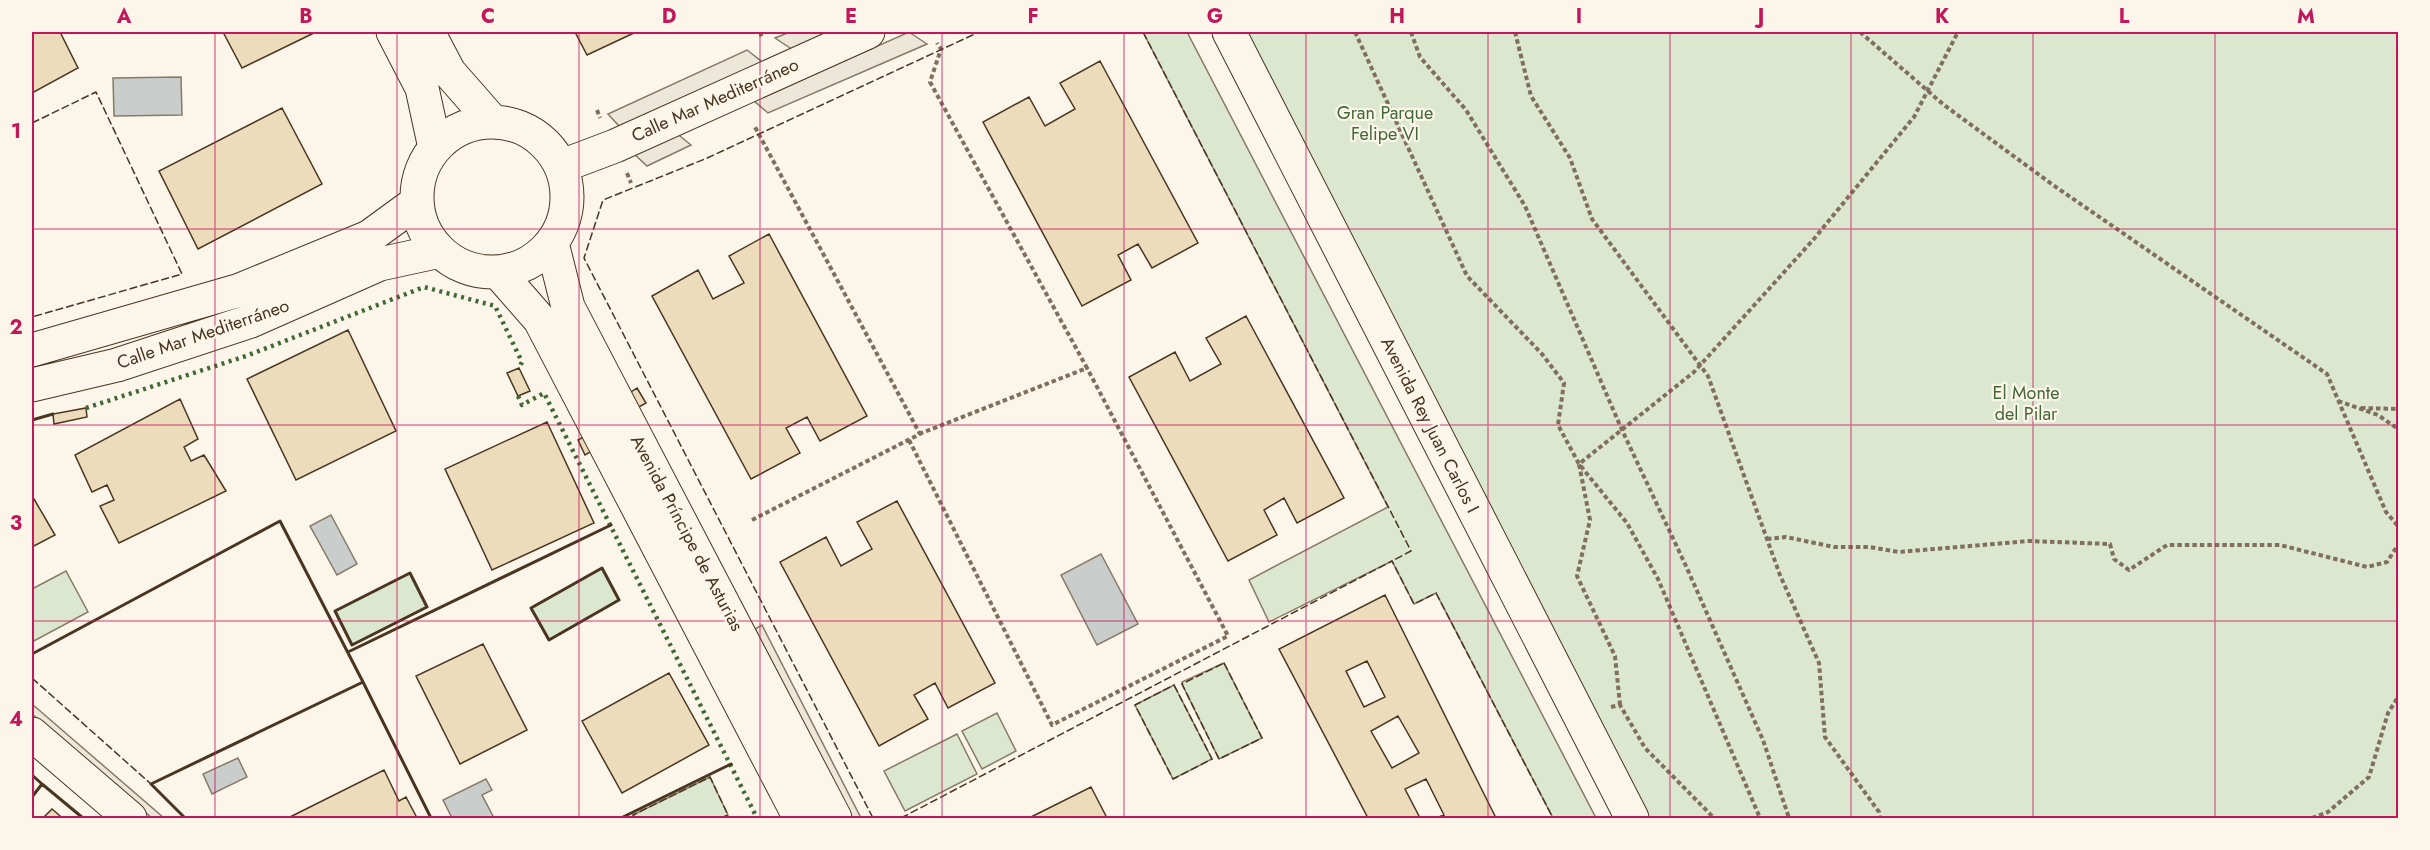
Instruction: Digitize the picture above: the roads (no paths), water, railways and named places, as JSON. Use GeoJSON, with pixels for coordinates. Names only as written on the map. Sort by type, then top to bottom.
{"type":"FeatureCollection","features":[{"type":"Feature","properties":{"kind":"street"},"geometry":{"type":"LineString","coordinates":[[393,32],[422,88],[435,148]]}},
{"type":"Feature","properties":{"kind":"street"},"geometry":{"type":"LineString","coordinates":[[428,32],[449,72],[492,121]]}},
{"type":"Feature","properties":{"kind":"street","name":"Calle Mar Mediterráneo"},"geometry":{"type":"LineString","coordinates":[[562,166],[615,146],[868,32]]}},
{"type":"Feature","properties":{"kind":"street","name":"Avenida Rey Juan Carlos I"},"geometry":{"type":"LineString","coordinates":[[1229,32],[1632,819]]}},
{"type":"Feature","properties":{"kind":"street"},"geometry":{"type":"LineString","coordinates":[[492,121],[514,124],[533,133],[550,147],[562,166],[567,185],[567,206],[562,226],[552,243],[528,263],[498,272],[477,271],[457,263],[440,251],[420,220],[417,202],[418,183],[424,164],[435,148],[451,133],[470,124],[492,121]]}},
{"type":"Feature","properties":{"kind":"street","name":"Calle Mar Mediterráneo"},"geometry":{"type":"LineString","coordinates":[[32,351],[240,290],[369,237],[417,202]]}},
{"type":"Feature","properties":{"kind":"street","name":"Avenida Príncipe de Asturias"},"geometry":{"type":"LineString","coordinates":[[552,243],[568,307],[835,819]]}},
{"type":"Feature","properties":{"kind":"street","name":"Calle Mar Mediterráneo"},"geometry":{"type":"LineString","coordinates":[[32,385],[117,365],[162,351],[251,321],[380,264],[440,251]]}},
{"type":"Feature","properties":{"kind":"street","name":"Avenida Príncipe de Asturias"},"geometry":{"type":"LineString","coordinates":[[498,272],[540,320],[800,819]]}},
{"type":"Feature","properties":{"kind":"street"},"geometry":{"type":"LineString","coordinates":[[32,734],[130,819]]}},
{"type":"Feature","properties":{"kind":"park label","name":"Gran Parque Felipe VI"},"geometry":{"type":"Point","coordinates":[1385,123]}},
{"type":"Feature","properties":{"kind":"park label","name":"El Monte del Pilar"},"geometry":{"type":"Point","coordinates":[2026,403]}}]}
